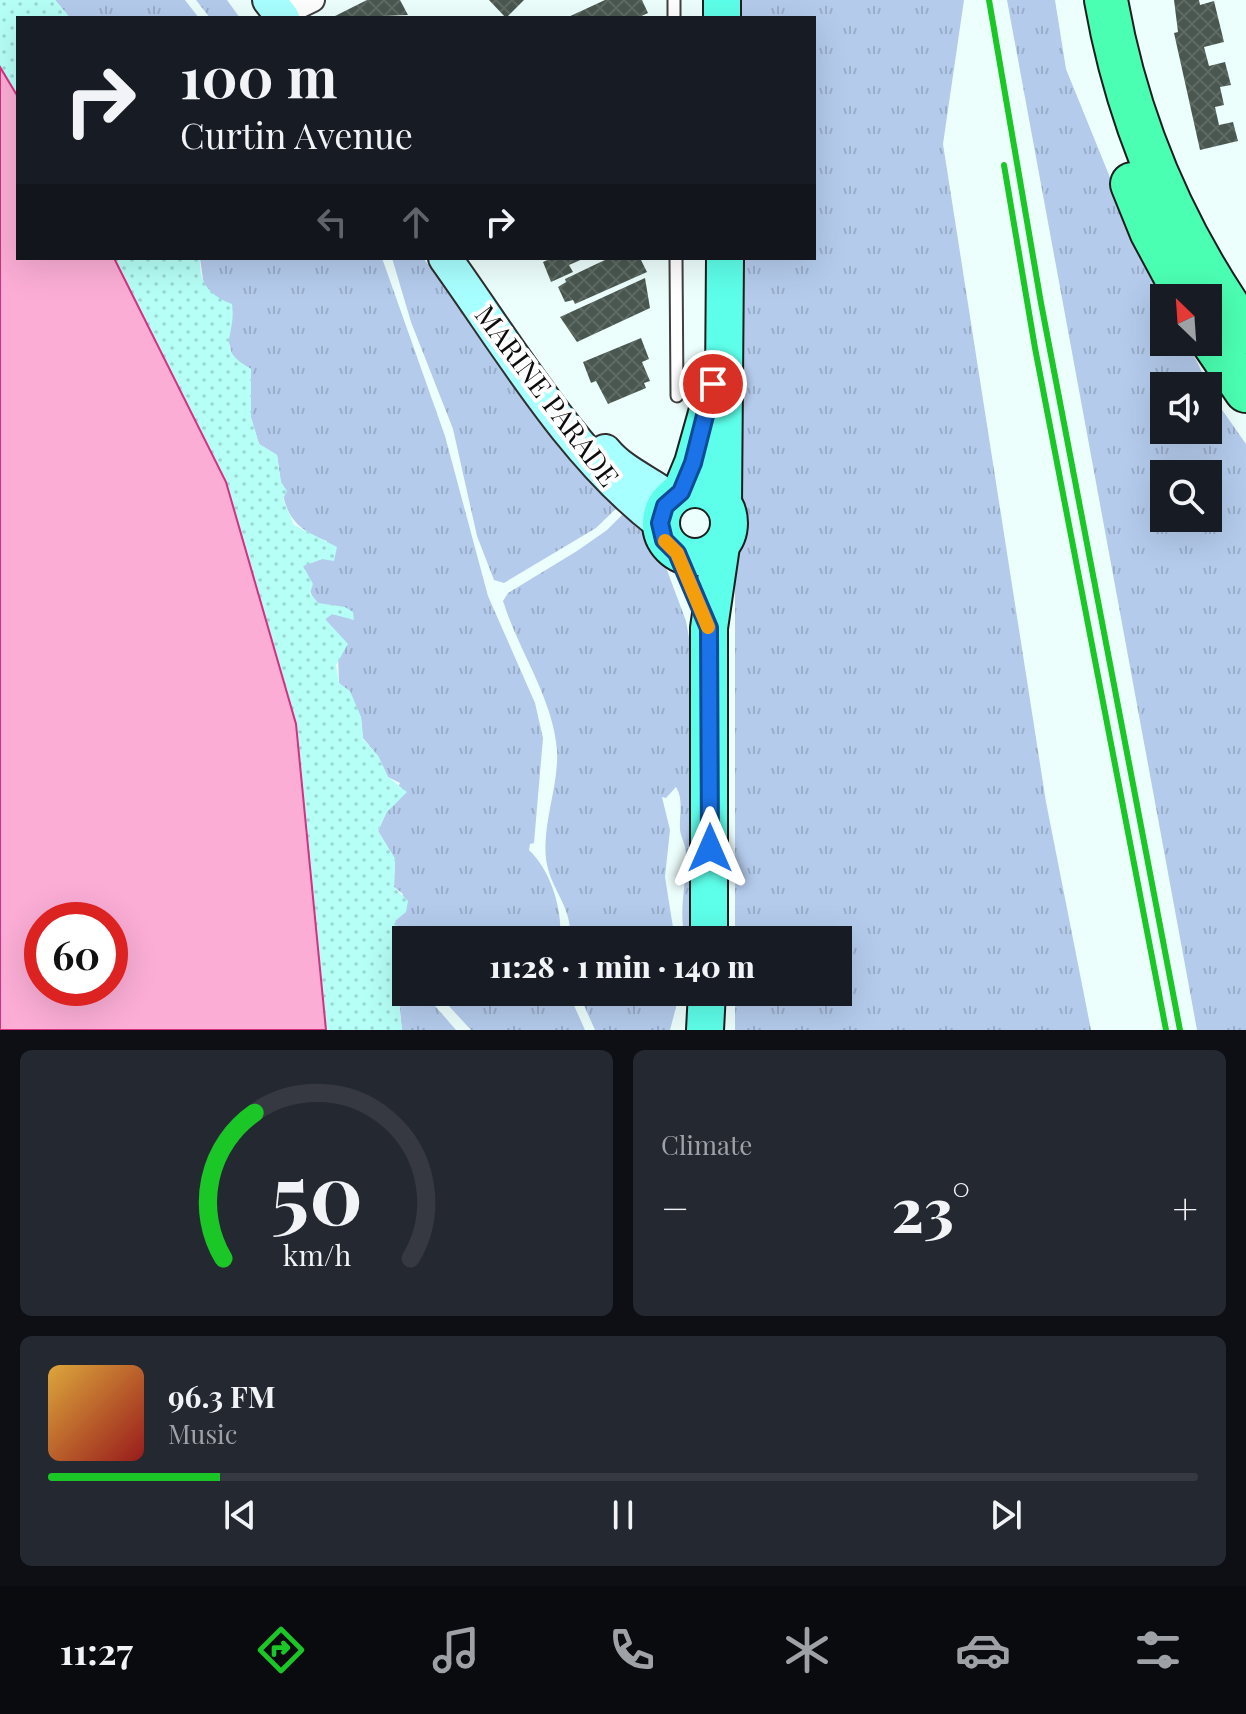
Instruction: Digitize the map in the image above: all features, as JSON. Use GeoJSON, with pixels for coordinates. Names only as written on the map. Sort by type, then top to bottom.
{"type":"FeatureCollection","features":[{"type":"Feature","properties":{"kind":"highway"},"geometry":{"type":"LineString","coordinates":[[1084,0],[1104,92],[1134,192],[1180,284]]}},
{"type":"Feature","properties":{"kind":"highway"},"geometry":{"type":"LineString","coordinates":[[1106,0],[1129,97],[1148,155],[1200,259],[1246,332]]}},
{"type":"Feature","properties":{"kind":"highway"},"geometry":{"type":"LineString","coordinates":[[1222,356],[1246,391]]}},
{"type":"Feature","properties":{"kind":"main road"},"geometry":{"type":"LineString","coordinates":[[251,0],[275,14]]}},
{"type":"Feature","properties":{"kind":"main road","name":"MARINE PARADE"},"geometry":{"type":"LineString","coordinates":[[446,260],[582,447],[629,499],[672,517]]}},
{"type":"Feature","properties":{"kind":"main road","name":"MARINE PARADE"},"geometry":{"type":"LineString","coordinates":[[465,260],[617,465],[645,479],[672,517]]}},
{"type":"Feature","properties":{"kind":"main road"},"geometry":{"type":"LineString","coordinates":[[709,926],[709,628],[721,546],[729,525],[723,504],[725,260]]}},
{"type":"Feature","properties":{"kind":"main road"},"geometry":{"type":"LineString","coordinates":[[709,628],[672,517],[708,417],[726,334]]}},
{"type":"Feature","properties":{"kind":"main road"},"geometry":{"type":"LineString","coordinates":[[672,517],[704,490],[723,504]]}},
{"type":"Feature","properties":{"kind":"main road"},"geometry":{"type":"LineString","coordinates":[[672,517],[705,556],[721,546]]}},
{"type":"Feature","properties":{"kind":"main road"},"geometry":{"type":"LineString","coordinates":[[705,1030],[706,1006]]}},
{"type":"Feature","properties":{"kind":"street"},"geometry":{"type":"LineString","coordinates":[[275,14],[313,0]]}},
{"type":"Feature","properties":{"kind":"lane"},"geometry":{"type":"LineString","coordinates":[[676,260],[677,396]]}},
{"type":"Feature","properties":{"kind":"green space"},"geometry":{"type":"Polygon","coordinates":[[[55,0],[185,0],[197,16],[68,16],[55,0]]]}},
{"type":"Feature","properties":{"kind":"green space"},"geometry":{"type":"Polygon","coordinates":[[[196,0],[227,0],[239,16],[208,16],[196,0]]]}},
{"type":"Feature","properties":{"kind":"green space"},"geometry":{"type":"Polygon","coordinates":[[[731,0],[964,0],[943,144],[1046,802],[1091,1030],[735,1030],[735,1006],[852,1006],[852,926],[735,926],[735,567],[745,521],[737,457],[729,260],[816,260],[816,16],[731,16],[731,0]]]}},
{"type":"Feature","properties":{"kind":"green space"},"geometry":{"type":"Polygon","coordinates":[[[1007,0],[1055,0],[1066,69],[1137,244],[1157,284],[1150,284],[1150,356],[1194,356],[1202,372],[1150,372],[1150,444],[1222,444],[1222,410],[1246,444],[1246,1030],[1197,1030],[1007,0]]]}},
{"type":"Feature","properties":{"kind":"green space"},"geometry":{"type":"Polygon","coordinates":[[[200,260],[383,260],[445,436],[488,596],[535,703],[543,738],[534,843],[530,844],[529,850],[544,869],[554,892],[560,926],[397,926],[395,921],[403,894],[394,887],[395,859],[378,831],[400,783],[388,777],[378,756],[363,738],[361,717],[339,683],[338,656],[325,619],[332,614],[347,617],[315,600],[302,566],[322,559],[327,541],[300,527],[287,508],[277,455],[259,444],[251,418],[251,369],[233,359],[218,299],[204,286],[200,260]]]}},
{"type":"Feature","properties":{"kind":"green space"},"geometry":{"type":"Polygon","coordinates":[[[393,260],[425,260],[575,452],[624,501],[596,528],[504,583],[494,580],[477,536],[453,429],[411,322],[393,260]]]}},
{"type":"Feature","properties":{"kind":"green space"},"geometry":{"type":"Polygon","coordinates":[[[630,507],[661,554],[686,621],[697,682],[692,926],[683,926],[686,854],[680,830],[681,802],[676,787],[666,798],[662,797],[670,830],[665,877],[673,926],[570,926],[548,870],[546,832],[557,764],[554,731],[542,693],[503,601],[508,593],[607,530],[630,507]]]}},
{"type":"Feature","properties":{"kind":"green space"},"geometry":{"type":"Polygon","coordinates":[[[400,1006],[435,1006],[456,1030],[402,1030],[400,1006]]]}},
{"type":"Feature","properties":{"kind":"green space"},"geometry":{"type":"Polygon","coordinates":[[[449,1006],[574,1006],[585,1030],[471,1030],[449,1006]]]}},
{"type":"Feature","properties":{"kind":"green space"},"geometry":{"type":"Polygon","coordinates":[[[584,1006],[676,1006],[670,1030],[595,1030],[584,1006]]]}},
{"type":"Feature","properties":{"kind":"sand"},"geometry":{"type":"Polygon","coordinates":[[[0,0],[55,0],[68,16],[16,16],[16,94],[0,67],[0,0]]]}},
{"type":"Feature","properties":{"kind":"sand"},"geometry":{"type":"Polygon","coordinates":[[[115,260],[200,260],[201,274],[207,287],[217,297],[232,304],[230,348],[239,361],[251,369],[251,418],[259,444],[277,455],[281,482],[287,491],[283,499],[294,525],[337,547],[334,561],[322,559],[303,566],[313,584],[310,593],[318,603],[345,607],[353,612],[354,620],[332,614],[325,619],[348,644],[336,665],[339,683],[350,691],[361,717],[363,739],[378,756],[388,777],[407,792],[386,813],[378,831],[395,859],[394,887],[408,901],[406,912],[395,921],[397,926],[392,926],[392,1006],[399,1006],[402,1030],[326,1030],[296,724],[125,277],[115,260]]]}},
{"type":"Feature","properties":{"kind":"shaded area"},"geometry":{"type":"Polygon","coordinates":[[[0,67],[16,94],[16,260],[115,260],[226,482],[296,724],[326,1030],[0,1030],[0,67]]]}},
{"type":"Feature","properties":{"kind":"building"},"geometry":{"type":"Polygon","coordinates":[[[367,0],[400,0],[408,15],[382,16],[335,16],[367,0]]]}},
{"type":"Feature","properties":{"kind":"building"},"geometry":{"type":"Polygon","coordinates":[[[489,0],[524,0],[508,16],[504,16],[489,0]]]}},
{"type":"Feature","properties":{"kind":"building"},"geometry":{"type":"Polygon","coordinates":[[[605,0],[642,0],[648,13],[641,16],[570,16],[605,0]]]}},
{"type":"Feature","properties":{"kind":"building"},"geometry":{"type":"Polygon","coordinates":[[[1174,0],[1199,0],[1200,5],[1214,1],[1224,42],[1204,47],[1209,66],[1225,62],[1231,85],[1220,87],[1224,105],[1215,107],[1219,125],[1233,122],[1238,141],[1200,150],[1174,33],[1178,32],[1174,0]]]}},
{"type":"Feature","properties":{"kind":"building"},"geometry":{"type":"Polygon","coordinates":[[[580,260],[569,265],[573,272],[551,282],[543,262],[580,260]]]}},
{"type":"Feature","properties":{"kind":"building"},"geometry":{"type":"Polygon","coordinates":[[[605,260],[641,260],[647,272],[575,304],[573,300],[565,302],[558,287],[566,282],[565,279],[605,260]]]}},
{"type":"Feature","properties":{"kind":"building"},"geometry":{"type":"Polygon","coordinates":[[[645,278],[650,308],[577,342],[560,317],[645,278]]]}},
{"type":"Feature","properties":{"kind":"building"},"geometry":{"type":"Polygon","coordinates":[[[641,338],[649,359],[642,362],[650,381],[644,383],[646,388],[608,404],[596,381],[591,383],[583,362],[641,338]]]}},
{"type":"Feature","properties":{"kind":"railway"},"geometry":{"type":"LineString","coordinates":[[989,0],[1041,303],[1180,1030]]}},
{"type":"Feature","properties":{"kind":"railway"},"geometry":{"type":"LineString","coordinates":[[1004,165],[1035,348],[1166,1030]]}},
{"type":"Feature","properties":{"kind":"slow traffic"},"geometry":{"type":"LineString","coordinates":[[665,541],[677,553],[708,627]]}},
{"type":"Feature","properties":{"kind":"route"},"geometry":{"type":"LineString","coordinates":[[710,848],[709,628],[677,553],[664,540],[660,523],[665,506],[681,492],[693,463],[708,417],[713,384]]}}]}
